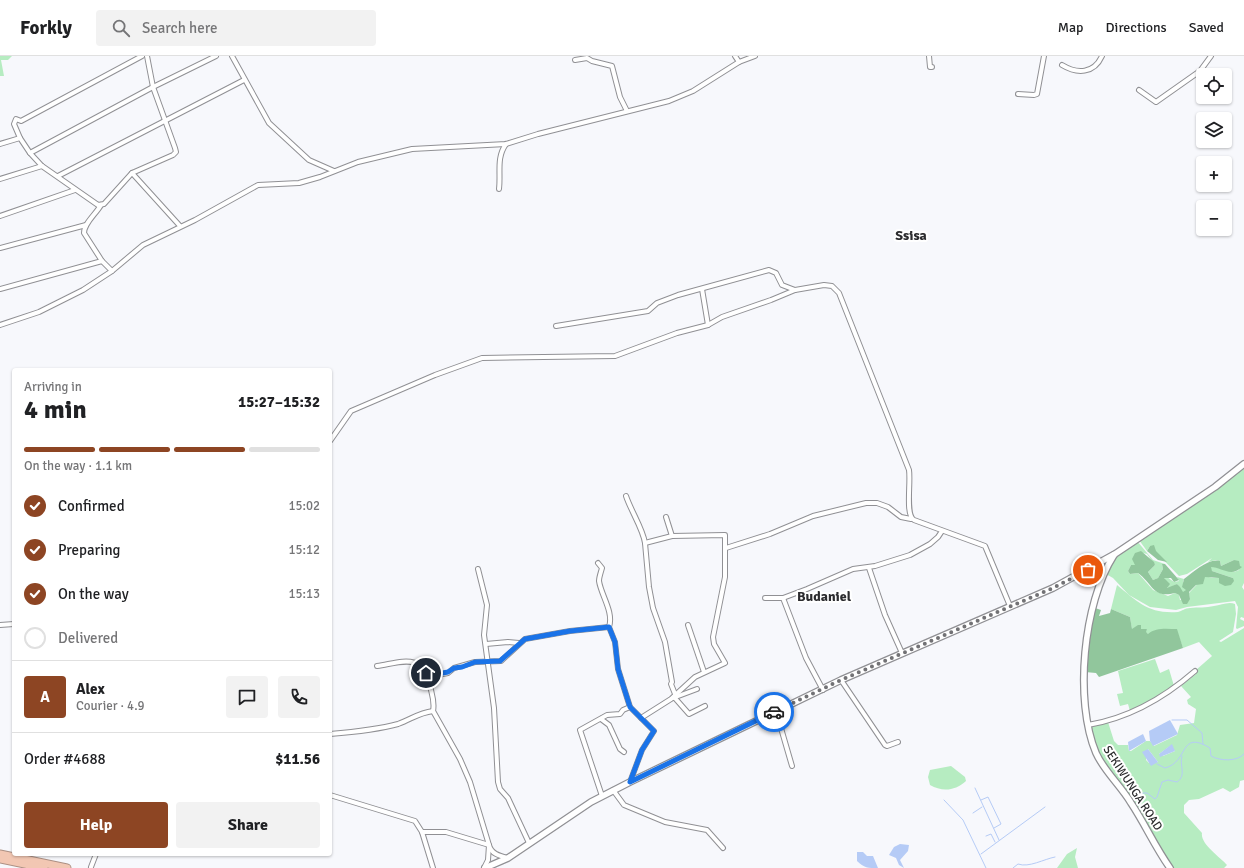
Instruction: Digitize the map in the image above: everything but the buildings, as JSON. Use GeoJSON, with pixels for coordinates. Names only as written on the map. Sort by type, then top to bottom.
{"type":"FeatureCollection","features":[{"type":"Feature","properties":{"kind":"highway"},"geometry":{"type":"LineString","coordinates":[[0,854],[67,868]]}},
{"type":"Feature","properties":{"kind":"highway"},"geometry":{"type":"LineString","coordinates":[[0,859],[44,868]]}},
{"type":"Feature","properties":{"kind":"main road"},"geometry":{"type":"LineString","coordinates":[[485,868],[508,858],[613,790],[841,680],[1053,588],[1115,554],[1215,487],[1244,464]]}},
{"type":"Feature","properties":{"kind":"main road","name":"SEKIWUNGA ROAD"},"geometry":{"type":"LineString","coordinates":[[1115,554],[1105,571],[1089,624],[1084,672],[1089,734],[1096,755],[1131,802],[1170,868]]}},
{"type":"Feature","properties":{"kind":"main road"},"geometry":{"type":"LineString","coordinates":[[1095,565],[1102,567],[1105,571]]}},
{"type":"Feature","properties":{"kind":"street"},"geometry":{"type":"LineString","coordinates":[[100,205],[93,203],[58,176],[42,166],[30,153],[20,138],[14,124],[16,119],[21,121],[142,56]]}},
{"type":"Feature","properties":{"kind":"street"},"geometry":{"type":"LineString","coordinates":[[112,271],[102,261],[85,236],[84,230],[86,225],[96,214],[100,205],[108,200],[132,173],[176,152],[166,120],[153,87],[147,56]]}},
{"type":"Feature","properties":{"kind":"street"},"geometry":{"type":"LineString","coordinates":[[30,153],[153,87],[216,56]]}},
{"type":"Feature","properties":{"kind":"street"},"geometry":{"type":"LineString","coordinates":[[232,56],[269,123],[279,134],[309,160],[334,171]]}},
{"type":"Feature","properties":{"kind":"street"},"geometry":{"type":"LineString","coordinates":[[736,56],[740,62]]}},
{"type":"Feature","properties":{"kind":"street"},"geometry":{"type":"LineString","coordinates":[[0,325],[26,318],[83,290],[112,271],[144,245],[258,185],[299,183],[365,160],[412,149],[506,144],[538,134],[669,101],[685,95],[740,62],[756,56]]}},
{"type":"Feature","properties":{"kind":"street"},"geometry":{"type":"LineString","coordinates":[[929,56],[930,67],[932,67]]}},
{"type":"Feature","properties":{"kind":"street"},"geometry":{"type":"LineString","coordinates":[[1018,94],[1037,94],[1044,56]]}},
{"type":"Feature","properties":{"kind":"street"},"geometry":{"type":"LineString","coordinates":[[1062,65],[1073,70],[1088,70],[1094,68],[1102,56]]}},
{"type":"Feature","properties":{"kind":"street"},"geometry":{"type":"LineString","coordinates":[[1139,90],[1156,102],[1200,72],[1211,56]]}},
{"type":"Feature","properties":{"kind":"street"},"geometry":{"type":"LineString","coordinates":[[575,60],[587,58],[592,61],[612,66],[620,98],[627,111]]}},
{"type":"Feature","properties":{"kind":"street"},"geometry":{"type":"LineString","coordinates":[[58,176],[244,80]]}},
{"type":"Feature","properties":{"kind":"street"},"geometry":{"type":"LineString","coordinates":[[0,144],[20,138]]}},
{"type":"Feature","properties":{"kind":"street"},"geometry":{"type":"LineString","coordinates":[[500,189],[500,157],[501,151],[506,144]]}},
{"type":"Feature","properties":{"kind":"street"},"geometry":{"type":"LineString","coordinates":[[0,179],[42,166]]}},
{"type":"Feature","properties":{"kind":"street"},"geometry":{"type":"LineString","coordinates":[[132,173],[180,226]]}},
{"type":"Feature","properties":{"kind":"street"},"geometry":{"type":"LineString","coordinates":[[0,216],[75,190]]}},
{"type":"Feature","properties":{"kind":"street"},"geometry":{"type":"LineString","coordinates":[[0,248],[86,225]]}},
{"type":"Feature","properties":{"kind":"street"},"geometry":{"type":"LineString","coordinates":[[0,289],[102,261]]}},
{"type":"Feature","properties":{"kind":"street"},"geometry":{"type":"LineString","coordinates":[[556,326],[648,311],[659,302],[678,295],[769,270],[776,273],[782,285],[795,290]]}},
{"type":"Feature","properties":{"kind":"street"},"geometry":{"type":"LineString","coordinates":[[332,437],[351,411],[435,375],[482,358],[607,358],[677,333],[708,325],[722,317],[795,290],[824,285],[832,286],[839,293],[909,470],[910,485],[908,509],[911,519]]}},
{"type":"Feature","properties":{"kind":"street"},"geometry":{"type":"LineString","coordinates":[[702,289],[708,325]]}},
{"type":"Feature","properties":{"kind":"street"},"geometry":{"type":"LineString","coordinates":[[626,496],[644,535],[646,570],[651,601],[665,642],[673,697],[689,714],[700,711],[705,706]]}},
{"type":"Feature","properties":{"kind":"street"},"geometry":{"type":"LineString","coordinates":[[726,548],[770,534],[814,516],[866,503],[888,507],[901,517],[911,519],[985,546],[1010,606]]}},
{"type":"Feature","properties":{"kind":"street"},"geometry":{"type":"LineString","coordinates":[[666,517],[672,536]]}},
{"type":"Feature","properties":{"kind":"street"},"geometry":{"type":"LineString","coordinates":[[765,598],[783,598],[853,569],[869,568],[910,555],[930,544],[942,531]]}},
{"type":"Feature","properties":{"kind":"street"},"geometry":{"type":"LineString","coordinates":[[645,543],[672,536],[725,534],[725,578],[712,637],[714,644],[725,663],[704,672],[686,683],[673,697]]}},
{"type":"Feature","properties":{"kind":"street"},"geometry":{"type":"LineString","coordinates":[[598,563],[602,568],[599,580],[611,623],[609,627],[615,642],[618,669],[630,707],[653,729],[654,733],[642,750],[630,782]]}},
{"type":"Feature","properties":{"kind":"street"},"geometry":{"type":"LineString","coordinates":[[869,568],[885,615],[902,654]]}},
{"type":"Feature","properties":{"kind":"street"},"geometry":{"type":"LineString","coordinates":[[478,569],[486,605],[484,635],[496,728],[498,782],[500,789],[508,798],[529,843]]}},
{"type":"Feature","properties":{"kind":"street"},"geometry":{"type":"LineString","coordinates":[[783,598],[806,658],[823,690]]}},
{"type":"Feature","properties":{"kind":"street"},"geometry":{"type":"LineString","coordinates":[[0,625],[12,624]]}},
{"type":"Feature","properties":{"kind":"street"},"geometry":{"type":"LineString","coordinates":[[688,626],[704,672]]}},
{"type":"Feature","properties":{"kind":"street"},"geometry":{"type":"LineString","coordinates":[[486,644],[508,642],[519,643],[539,636],[609,627]]}},
{"type":"Feature","properties":{"kind":"street"},"geometry":{"type":"LineString","coordinates":[[428,676],[448,672],[454,668],[462,667],[475,662],[502,660],[519,643]]}},
{"type":"Feature","properties":{"kind":"street"},"geometry":{"type":"LineString","coordinates":[[377,666],[407,661],[420,665],[428,676],[434,701],[433,711],[467,774],[488,845],[488,860],[485,868]]}},
{"type":"Feature","properties":{"kind":"street"},"geometry":{"type":"LineString","coordinates":[[1088,725],[1099,723],[1152,704],[1179,686],[1195,671]]}},
{"type":"Feature","properties":{"kind":"street"},"geometry":{"type":"LineString","coordinates":[[841,680],[886,746],[898,742]]}},
{"type":"Feature","properties":{"kind":"street"},"geometry":{"type":"LineString","coordinates":[[641,718],[673,697],[697,688]]}},
{"type":"Feature","properties":{"kind":"street"},"geometry":{"type":"LineString","coordinates":[[602,796],[579,732],[580,729],[607,715],[620,714],[623,710],[630,707]]}},
{"type":"Feature","properties":{"kind":"street"},"geometry":{"type":"LineString","coordinates":[[332,734],[378,729],[403,722],[419,713],[433,711]]}},
{"type":"Feature","properties":{"kind":"street"},"geometry":{"type":"LineString","coordinates":[[776,711],[792,766]]}},
{"type":"Feature","properties":{"kind":"street"},"geometry":{"type":"LineString","coordinates":[[601,719],[609,725],[620,749],[624,752]]}},
{"type":"Feature","properties":{"kind":"street"},"geometry":{"type":"LineString","coordinates":[[613,790],[624,805],[665,822],[707,830],[724,848]]}},
{"type":"Feature","properties":{"kind":"street"},"geometry":{"type":"LineString","coordinates":[[332,796],[411,819],[417,823],[422,832],[433,868]]}},
{"type":"Feature","properties":{"kind":"street"},"geometry":{"type":"LineString","coordinates":[[422,832],[449,833],[488,845],[495,854],[508,858]]}},
{"type":"Feature","properties":{"kind":"street"},"geometry":{"type":"LineString","coordinates":[[91,867],[95,856]]}},
{"type":"Feature","properties":{"kind":"green space"},"geometry":{"type":"Polygon","coordinates":[[[0,56],[12,56],[8,60],[1,60],[4,76],[0,76],[0,56]]]}},
{"type":"Feature","properties":{"kind":"green space"},"geometry":{"type":"Polygon","coordinates":[[[1244,467],[1244,583],[1242,587],[1244,590],[1244,618],[1241,617],[1240,619],[1244,621],[1244,626],[1237,629],[1236,628],[1238,607],[1235,601],[1187,607],[1176,610],[1150,607],[1129,595],[1113,578],[1106,574],[1115,556],[1137,541],[1153,560],[1165,564],[1162,564],[1163,569],[1158,578],[1153,580],[1148,572],[1155,565],[1147,554],[1143,553],[1135,565],[1131,565],[1128,571],[1130,574],[1138,573],[1153,590],[1168,596],[1175,593],[1179,595],[1180,600],[1190,599],[1189,593],[1205,576],[1212,578],[1233,578],[1210,569],[1211,567],[1215,567],[1234,572],[1239,570],[1240,566],[1234,560],[1221,566],[1220,561],[1216,560],[1208,562],[1212,558],[1187,574],[1179,576],[1150,546],[1147,551],[1139,540],[1244,467]]]}},
{"type":"Feature","properties":{"kind":"green space"},"geometry":{"type":"Polygon","coordinates":[[[1154,545],[1156,551],[1167,562],[1158,560],[1147,551],[1150,546],[1154,545]]]}},
{"type":"Feature","properties":{"kind":"green space"},"geometry":{"type":"Polygon","coordinates":[[[1141,551],[1154,562],[1155,565],[1148,572],[1153,580],[1158,578],[1163,569],[1162,564],[1165,564],[1179,580],[1174,582],[1171,578],[1164,578],[1170,584],[1167,588],[1177,584],[1183,592],[1186,590],[1182,587],[1184,579],[1206,564],[1220,561],[1221,566],[1234,560],[1239,561],[1240,566],[1242,567],[1234,572],[1230,572],[1211,567],[1212,571],[1233,578],[1234,581],[1231,585],[1225,586],[1219,583],[1219,578],[1205,577],[1203,584],[1196,585],[1189,592],[1190,599],[1187,604],[1183,604],[1179,595],[1175,593],[1162,594],[1154,589],[1138,573],[1130,574],[1128,571],[1131,565],[1135,565],[1132,559],[1135,553],[1141,551]]]}},
{"type":"Feature","properties":{"kind":"green space"},"geometry":{"type":"Polygon","coordinates":[[[1167,577],[1174,582],[1179,581],[1177,577],[1184,579],[1183,582],[1187,589],[1185,592],[1182,592],[1177,584],[1168,589],[1164,578],[1167,577]]]}},
{"type":"Feature","properties":{"kind":"green space"},"geometry":{"type":"Polygon","coordinates":[[[1117,585],[1144,606],[1159,611],[1178,612],[1188,608],[1208,607],[1228,603],[1235,604],[1236,614],[1233,632],[1219,641],[1221,642],[1244,628],[1244,780],[1240,781],[1239,787],[1230,792],[1223,788],[1199,799],[1189,800],[1184,805],[1184,813],[1202,833],[1202,837],[1207,846],[1227,865],[1224,868],[1173,868],[1099,756],[1089,726],[1108,722],[1114,741],[1118,745],[1128,745],[1129,751],[1146,741],[1150,741],[1154,746],[1177,735],[1180,725],[1194,723],[1196,709],[1188,704],[1187,700],[1191,697],[1181,686],[1196,674],[1196,670],[1212,656],[1199,642],[1183,648],[1176,629],[1148,634],[1145,632],[1147,629],[1132,630],[1130,617],[1111,609],[1117,585]],[[1170,746],[1159,754],[1163,756],[1175,751],[1170,746]],[[1148,749],[1146,760],[1149,763],[1158,762],[1148,749]]]}},
{"type":"Feature","properties":{"kind":"green space"},"geometry":{"type":"Polygon","coordinates":[[[1095,608],[1101,610],[1099,616],[1110,613],[1111,609],[1130,617],[1132,629],[1138,625],[1141,625],[1141,629],[1147,629],[1146,632],[1148,634],[1158,629],[1177,629],[1183,648],[1099,677],[1096,673],[1085,672],[1090,623],[1095,608]]]}},
{"type":"Feature","properties":{"kind":"green space"},"geometry":{"type":"Polygon","coordinates":[[[1155,659],[1160,673],[1169,669],[1174,686],[1162,696],[1130,711],[1128,704],[1120,706],[1117,694],[1123,693],[1118,671],[1155,659]]]}},
{"type":"Feature","properties":{"kind":"green space"},"geometry":{"type":"Polygon","coordinates":[[[951,766],[965,777],[966,781],[953,789],[939,789],[930,785],[928,777],[930,770],[951,766]]]}},
{"type":"Feature","properties":{"kind":"green space"},"geometry":{"type":"Polygon","coordinates":[[[1077,848],[1075,857],[1078,868],[1057,868],[1067,854],[1077,848]]]}},
{"type":"Feature","properties":{"kind":"water"},"geometry":{"type":"Polygon","coordinates":[[[1170,720],[1178,734],[1153,746],[1150,741],[1149,731],[1170,720]]]}},
{"type":"Feature","properties":{"kind":"water"},"geometry":{"type":"Polygon","coordinates":[[[1143,734],[1146,741],[1129,751],[1128,742],[1143,734]]]}},
{"type":"Feature","properties":{"kind":"water"},"geometry":{"type":"Polygon","coordinates":[[[1172,744],[1175,751],[1160,757],[1159,754],[1172,744]]]}},
{"type":"Feature","properties":{"kind":"water"},"geometry":{"type":"Polygon","coordinates":[[[1148,749],[1158,762],[1151,766],[1142,752],[1148,749]]]}},
{"type":"Feature","properties":{"kind":"water"},"geometry":{"type":"Polygon","coordinates":[[[900,844],[909,845],[908,851],[900,860],[904,868],[899,865],[896,858],[889,855],[894,847],[900,844]]]}},
{"type":"Feature","properties":{"kind":"water"},"geometry":{"type":"Polygon","coordinates":[[[857,852],[863,852],[867,856],[873,856],[878,868],[871,868],[862,865],[857,861],[857,852]]]}},
{"type":"Feature","properties":{"kind":"waterway"},"geometry":{"type":"LineString","coordinates":[[1172,720],[1187,720],[1202,733],[1203,744]]}},
{"type":"Feature","properties":{"kind":"waterway"},"geometry":{"type":"LineString","coordinates":[[1157,764],[1165,768],[1173,765],[1188,744],[1193,742],[1200,743],[1210,748],[1211,756],[1219,759],[1228,760],[1241,757],[1244,754]]}},
{"type":"Feature","properties":{"kind":"waterway"},"geometry":{"type":"LineString","coordinates":[[1133,801],[1143,793],[1147,793],[1155,799],[1162,782],[1168,780],[1177,782],[1182,776],[1182,756]]}},
{"type":"Feature","properties":{"kind":"waterway"},"geometry":{"type":"LineString","coordinates":[[975,788],[999,840]]}},
{"type":"Feature","properties":{"kind":"waterway"},"geometry":{"type":"LineString","coordinates":[[981,800],[988,797],[1001,824],[994,828]]}},
{"type":"Feature","properties":{"kind":"waterway"},"geometry":{"type":"LineString","coordinates":[[944,800],[963,820],[986,868]]}},
{"type":"Feature","properties":{"kind":"waterway"},"geometry":{"type":"LineString","coordinates":[[973,813],[982,807]]}},
{"type":"Feature","properties":{"kind":"waterway"},"geometry":{"type":"LineString","coordinates":[[981,854],[1045,807]]}},
{"type":"Feature","properties":{"kind":"waterway"},"geometry":{"type":"LineString","coordinates":[[986,836],[991,834],[995,842]]}},
{"type":"Feature","properties":{"kind":"waterway"},"geometry":{"type":"LineString","coordinates":[[1013,868],[1018,864],[1027,865],[1055,857]]}},
{"type":"Feature","properties":{"kind":"way so far"},"geometry":{"type":"LineString","coordinates":[[774,712],[823,690],[841,680],[1053,588],[1088,570]]}},
{"type":"Feature","properties":{"kind":"district","name":"Ssisa"},"geometry":{"type":"Point","coordinates":[911,235]}},
{"type":"Feature","properties":{"kind":"district","name":"Budaniel"},"geometry":{"type":"Point","coordinates":[824,596]}},
{"type":"Feature","properties":{"kind":"route"},"geometry":{"type":"LineString","coordinates":[[426,673],[428,676],[439,675],[450,672],[456,667],[462,667],[475,662],[500,661],[525,639],[570,631],[609,627],[615,642],[618,669],[630,707],[654,731],[653,735],[642,750],[630,782],[774,712]]}}]}
